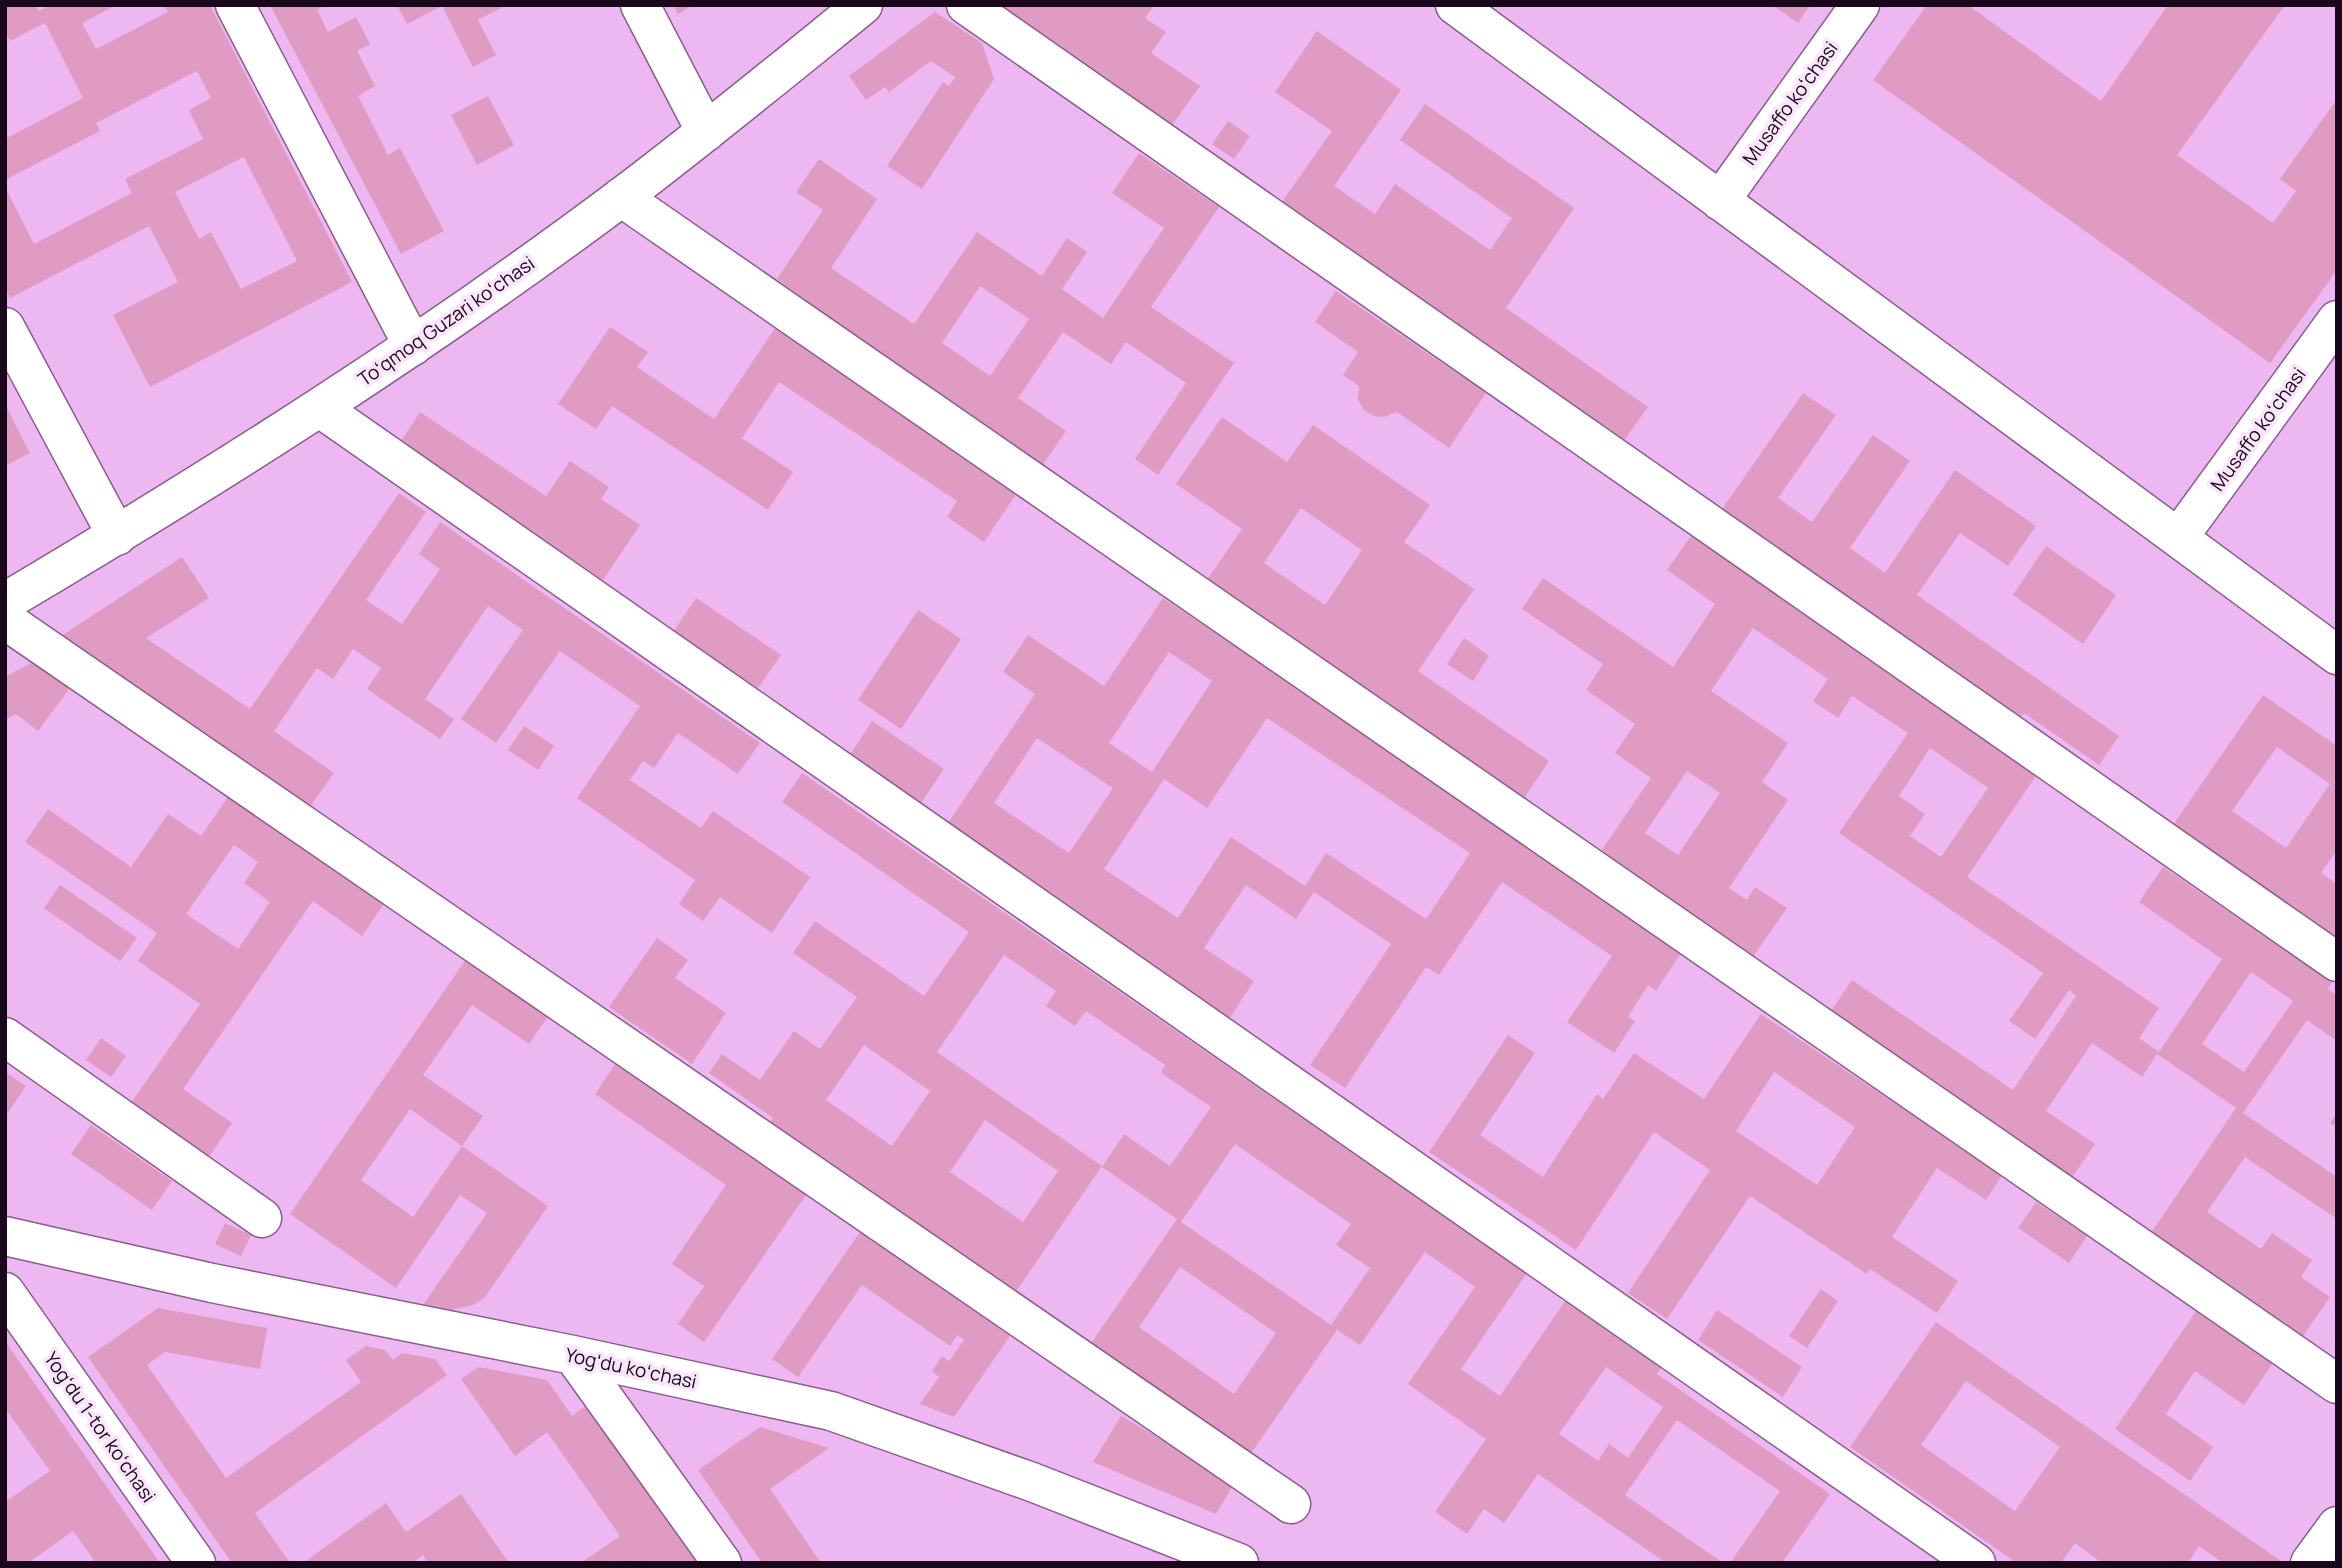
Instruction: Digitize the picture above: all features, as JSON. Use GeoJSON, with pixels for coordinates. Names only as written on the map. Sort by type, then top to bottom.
{"type":"FeatureCollection","features":[{"type":"Feature","properties":{"kind":"street"},"geometry":{"type":"LineString","coordinates":[[235,5],[413,346]]}},
{"type":"Feature","properties":{"kind":"street"},"geometry":{"type":"LineString","coordinates":[[640,5],[706,132]]}},
{"type":"Feature","properties":{"kind":"street","name":"Toʻqmoq Guzari koʻchasi"},"geometry":{"type":"LineString","coordinates":[[5,602],[117,536],[413,346],[621,197],[863,5]]}},
{"type":"Feature","properties":{"kind":"street"},"geometry":{"type":"LineString","coordinates":[[966,5],[2337,962]]}},
{"type":"Feature","properties":{"kind":"street"},"geometry":{"type":"LineString","coordinates":[[1455,5],[2337,655]]}},
{"type":"Feature","properties":{"kind":"street","name":"Musaffo koʻchasi"},"geometry":{"type":"LineString","coordinates":[[1720,201],[1860,5]]}},
{"type":"Feature","properties":{"kind":"street"},"geometry":{"type":"LineString","coordinates":[[621,197],[2337,1384]]}},
{"type":"Feature","properties":{"kind":"street","name":"Musaffo koʻchasi"},"geometry":{"type":"LineString","coordinates":[[2178,538],[2337,320]]}},
{"type":"Feature","properties":{"kind":"street"},"geometry":{"type":"LineString","coordinates":[[5,327],[117,536]]}},
{"type":"Feature","properties":{"kind":"street"},"geometry":{"type":"LineString","coordinates":[[320,408],[1976,1563]]}},
{"type":"Feature","properties":{"kind":"street"},"geometry":{"type":"LineString","coordinates":[[5,620],[1291,1504]]}},
{"type":"Feature","properties":{"kind":"street"},"geometry":{"type":"LineString","coordinates":[[5,1037],[262,1218]]}},
{"type":"Feature","properties":{"kind":"street","name":"Yogʻdu koʻchasi"},"geometry":{"type":"LineString","coordinates":[[5,1236],[212,1283],[573,1355],[831,1411],[1032,1482],[1240,1563]]}},
{"type":"Feature","properties":{"kind":"street","name":"Yogʻdu 1-tor koʻchasi"},"geometry":{"type":"LineString","coordinates":[[5,1292],[196,1563]]}},
{"type":"Feature","properties":{"kind":"street"},"geometry":{"type":"LineString","coordinates":[[573,1355],[722,1563]]}},
{"type":"Feature","properties":{"kind":"street"},"geometry":{"type":"LineString","coordinates":[[2310,1563],[2337,1526]]}},
{"type":"Feature","properties":{"kind":"building"},"geometry":{"type":"Polygon","coordinates":[[[5,5],[36,5],[39,11],[50,5],[116,5],[82,23],[96,49],[168,12],[164,5],[210,5],[352,282],[150,387],[113,315],[178,282],[149,226],[10,298],[5,288],[5,187],[34,244],[132,193],[125,179],[203,139],[189,110],[211,98],[197,71],[96,123],[100,131],[5,180],[5,139],[83,98],[45,23],[10,41],[5,31],[5,5]],[[244,157],[175,192],[199,239],[211,232],[241,289],[297,261],[244,157]]]}},
{"type":"Feature","properties":{"kind":"building"},"geometry":{"type":"Polygon","coordinates":[[[270,5],[326,5],[317,10],[328,32],[356,17],[370,44],[357,51],[375,86],[358,96],[388,155],[400,148],[444,231],[401,254],[270,5]]]}},
{"type":"Feature","properties":{"kind":"building"},"geometry":{"type":"Polygon","coordinates":[[[397,5],[506,5],[478,20],[496,55],[473,67],[442,6],[407,24],[397,5]]]}},
{"type":"Feature","properties":{"kind":"building"},"geometry":{"type":"Polygon","coordinates":[[[673,5],[693,5],[678,14],[673,5]]]}},
{"type":"Feature","properties":{"kind":"building"},"geometry":{"type":"Polygon","coordinates":[[[1001,5],[1154,5],[1145,18],[1166,32],[1151,53],[1200,86],[1172,125],[1001,5]]]}},
{"type":"Feature","properties":{"kind":"building"},"geometry":{"type":"Polygon","coordinates":[[[1772,5],[1810,5],[1798,23],[1772,5]]]}},
{"type":"Feature","properties":{"kind":"building"},"geometry":{"type":"Polygon","coordinates":[[[1927,5],[1968,5],[2101,101],[2168,5],[2285,5],[2177,155],[2273,223],[2296,191],[2280,179],[2337,99],[2337,270],[2270,363],[1873,80],[1927,5]]]}},
{"type":"Feature","properties":{"kind":"building"},"geometry":{"type":"Polygon","coordinates":[[[935,12],[982,43],[994,79],[922,189],[887,166],[943,82],[949,86],[955,77],[931,61],[889,92],[885,87],[866,100],[849,76],[935,12]]]}},
{"type":"Feature","properties":{"kind":"building"},"geometry":{"type":"Polygon","coordinates":[[[1317,31],[1401,90],[1334,186],[1375,214],[1395,184],[1490,250],[1512,218],[1400,140],[1425,104],[1574,208],[1506,308],[1648,407],[1623,442],[1281,203],[1332,131],[1275,92],[1317,31]]]}},
{"type":"Feature","properties":{"kind":"building"},"geometry":{"type":"Polygon","coordinates":[[[488,96],[514,145],[477,165],[451,115],[488,96]]]}},
{"type":"Feature","properties":{"kind":"building"},"geometry":{"type":"Polygon","coordinates":[[[1228,121],[1250,136],[1234,159],[1212,144],[1228,121]]]}},
{"type":"Feature","properties":{"kind":"building"},"geometry":{"type":"Polygon","coordinates":[[[1139,153],[1219,207],[1151,307],[1234,363],[1158,475],[1135,459],[1186,383],[1126,342],[1111,364],[1063,332],[1018,398],[1066,431],[1042,466],[806,305],[808,301],[777,279],[823,210],[796,192],[819,159],[877,199],[831,268],[914,324],[977,232],[1042,276],[1067,238],[1087,252],[1062,289],[1103,318],[1164,228],[1112,193],[1139,153]],[[980,286],[942,343],[990,376],[1029,319],[980,286]]]}},
{"type":"Feature","properties":{"kind":"building"},"geometry":{"type":"Polygon","coordinates":[[[1336,291],[1486,393],[1449,448],[1397,412],[1384,417],[1374,416],[1364,410],[1358,400],[1359,386],[1343,375],[1358,352],[1315,322],[1336,291]]]}},
{"type":"Feature","properties":{"kind":"building"},"geometry":{"type":"Polygon","coordinates":[[[777,325],[1021,487],[984,542],[947,517],[957,501],[779,382],[742,438],[793,472],[768,510],[612,406],[596,429],[558,404],[610,327],[648,352],[637,367],[714,419],[777,325]]]}},
{"type":"Feature","properties":{"kind":"building"},"geometry":{"type":"Polygon","coordinates":[[[1803,393],[1836,415],[1778,498],[1812,522],[1873,435],[1910,461],[1850,548],[1885,573],[1955,470],[2036,526],[2008,566],[1960,533],[1917,595],[2119,736],[2099,765],[2024,713],[2019,720],[1720,512],[1803,393]]]}},
{"type":"Feature","properties":{"kind":"building"},"geometry":{"type":"Polygon","coordinates":[[[5,404],[30,453],[5,466],[5,404]]]}},
{"type":"Feature","properties":{"kind":"building"},"geometry":{"type":"Polygon","coordinates":[[[420,412],[546,496],[570,461],[609,487],[601,499],[640,525],[603,580],[399,444],[420,412]]]}},
{"type":"Feature","properties":{"kind":"building"},"geometry":{"type":"Polygon","coordinates":[[[1222,417],[1287,462],[1313,425],[1430,505],[1404,542],[1474,589],[1418,671],[1549,761],[1525,797],[1207,580],[1242,529],[1176,484],[1222,417]],[[1301,508],[1264,563],[1325,605],[1362,550],[1301,508]]]}},
{"type":"Feature","properties":{"kind":"building"},"geometry":{"type":"Polygon","coordinates":[[[399,493],[426,512],[366,600],[402,624],[440,569],[419,554],[440,522],[760,743],[738,774],[678,733],[654,768],[643,761],[630,780],[701,828],[713,811],[810,877],[772,933],[720,897],[703,921],[679,904],[695,880],[577,798],[640,706],[560,651],[496,743],[461,719],[523,630],[488,606],[425,699],[454,719],[440,739],[367,689],[381,668],[353,649],[333,679],[317,668],[274,731],[334,773],[309,808],[61,636],[182,557],[209,598],[146,638],[250,709],[399,493]]]}},
{"type":"Feature","properties":{"kind":"building"},"geometry":{"type":"Polygon","coordinates":[[[1691,536],[2038,773],[1967,877],[2159,1008],[2139,1038],[2159,1052],[2222,959],[2139,902],[2163,867],[2332,982],[2328,989],[2337,996],[2337,1041],[2307,1020],[2243,1113],[2337,1177],[2337,1219],[2245,1157],[2207,1212],[2261,1249],[2272,1233],[2312,1260],[2301,1277],[2330,1297],[2301,1339],[2149,1236],[2236,1108],[2157,1054],[2142,1077],[2092,1043],[2046,1111],[2095,1144],[2071,1179],[1829,1014],[1852,980],[2013,1090],[2076,996],[2069,990],[2035,1039],[2009,1021],[2043,973],[1839,833],[1908,733],[1852,696],[1838,718],[1813,701],[1828,679],[1753,628],[1711,691],[1788,743],[1762,782],[1788,800],[1729,888],[1747,900],[1755,887],[1787,908],[1752,958],[1599,854],[1651,778],[1615,753],[1635,724],[1586,690],[1603,664],[1522,609],[1543,578],[1673,667],[1715,604],[1667,570],[1691,536]],[[1930,748],[1899,796],[1925,814],[1910,836],[1941,857],[1988,788],[1930,748]],[[1687,771],[1645,833],[1678,855],[1720,793],[1687,771]],[[2251,972],[2202,1044],[2244,1072],[2293,1001],[2251,972]]]}},
{"type":"Feature","properties":{"kind":"building"},"geometry":{"type":"Polygon","coordinates":[[[2046,546],[2116,595],[2083,644],[2013,595],[2046,546]]]}},
{"type":"Feature","properties":{"kind":"building"},"geometry":{"type":"Polygon","coordinates":[[[696,598],[781,655],[758,688],[673,632],[696,598]]]}},
{"type":"Feature","properties":{"kind":"building"},"geometry":{"type":"Polygon","coordinates":[[[1163,598],[1685,947],[1656,991],[1648,985],[1628,1017],[1635,1021],[1614,1053],[1567,1022],[1612,956],[1502,882],[1439,975],[1426,967],[1345,1088],[1310,1065],[1391,944],[1314,892],[1296,919],[1246,885],[1204,948],[1254,981],[1229,1019],[944,829],[1035,694],[1003,672],[1028,635],[1104,686],[1163,598]],[[1169,652],[1109,743],[1152,772],[1212,681],[1169,652]],[[1267,718],[1207,808],[1164,779],[1104,869],[1178,918],[1231,837],[1305,886],[1326,853],[1426,919],[1470,853],[1267,718]],[[1037,738],[994,803],[1069,853],[1113,788],[1037,738]]]}},
{"type":"Feature","properties":{"kind":"building"},"geometry":{"type":"Polygon","coordinates":[[[918,610],[961,639],[901,729],[858,700],[918,610]]]}},
{"type":"Feature","properties":{"kind":"building"},"geometry":{"type":"Polygon","coordinates":[[[1464,638],[1489,656],[1473,681],[1447,664],[1464,638]]]}},
{"type":"Feature","properties":{"kind":"building"},"geometry":{"type":"Polygon","coordinates":[[[35,661],[70,688],[38,731],[16,714],[5,720],[5,677],[35,661]]]}},
{"type":"Feature","properties":{"kind":"building"},"geometry":{"type":"Polygon","coordinates":[[[2263,695],[2337,746],[2337,850],[2321,873],[2337,884],[2337,939],[2173,825],[2263,695]],[[2277,747],[2232,811],[2286,848],[2330,784],[2277,747]]]}},
{"type":"Feature","properties":{"kind":"building"},"geometry":{"type":"Polygon","coordinates":[[[872,721],[944,769],[921,803],[850,755],[872,721]]]}},
{"type":"Feature","properties":{"kind":"building"},"geometry":{"type":"Polygon","coordinates":[[[524,726],[554,746],[538,770],[508,750],[524,726]]]}},
{"type":"Feature","properties":{"kind":"building"},"geometry":{"type":"Polygon","coordinates":[[[802,773],[1527,1273],[1461,1369],[1500,1396],[1570,1294],[1667,1360],[1657,1374],[1830,1494],[1782,1563],[1730,1563],[1780,1491],[1677,1420],[1625,1495],[1723,1563],[1666,1563],[1538,1474],[1504,1523],[1484,1509],[1467,1534],[1435,1512],[1486,1439],[1408,1384],[1475,1287],[1425,1252],[1360,1345],[1337,1330],[1247,1459],[1087,1349],[1177,1219],[1102,1167],[1124,1134],[1170,1166],[1211,1107],[1161,1073],[1165,1065],[1086,1011],[1075,1026],[1046,1006],[1056,991],[1004,955],[937,1052],[1102,1166],[1013,1296],[768,1126],[773,1118],[709,1073],[722,1054],[760,1080],[794,1031],[820,1049],[857,997],[793,953],[815,921],[924,996],[969,932],[782,802],[802,773]],[[864,1045],[826,1100],[892,1146],[930,1091],[864,1045]],[[985,1120],[950,1172],[1023,1222],[1058,1171],[985,1120]],[[1235,1144],[1181,1222],[1331,1325],[1370,1268],[1336,1245],[1351,1224],[1235,1144]],[[1180,1267],[1139,1327],[1234,1394],[1276,1333],[1180,1267]],[[1606,1367],[1559,1434],[1598,1461],[1609,1444],[1628,1458],[1663,1407],[1606,1367]]]}},
{"type":"Feature","properties":{"kind":"building"},"geometry":{"type":"Polygon","coordinates":[[[230,794],[385,902],[362,936],[313,901],[183,1089],[232,1123],[209,1157],[131,1103],[200,1004],[138,961],[157,933],[25,842],[48,809],[131,867],[168,814],[201,836],[230,794]],[[234,845],[186,914],[238,949],[270,902],[244,883],[258,862],[234,845]]]}},
{"type":"Feature","properties":{"kind":"building"},"geometry":{"type":"Polygon","coordinates":[[[60,885],[137,938],[120,961],[44,908],[60,885]]]}},
{"type":"Feature","properties":{"kind":"building"},"geometry":{"type":"Polygon","coordinates":[[[657,938],[688,960],[675,978],[726,1013],[692,1064],[609,1007],[657,938]]]}},
{"type":"Feature","properties":{"kind":"building"},"geometry":{"type":"Polygon","coordinates":[[[471,952],[553,1009],[529,1044],[472,1005],[423,1075],[483,1116],[462,1146],[548,1206],[485,1297],[473,1305],[446,1311],[423,1305],[487,1213],[460,1195],[396,1288],[290,1214],[471,952]],[[410,1109],[361,1180],[413,1217],[462,1146],[410,1109]]]}},
{"type":"Feature","properties":{"kind":"building"},"geometry":{"type":"Polygon","coordinates":[[[1761,1014],[2002,1175],[1986,1200],[1937,1168],[1892,1237],[1958,1281],[1937,1313],[1870,1269],[1867,1274],[1750,1196],[1667,1319],[1628,1293],[1710,1170],[1654,1132],[1576,1250],[1429,1152],[1508,1035],[1535,1053],[1480,1135],[1543,1177],[1597,1094],[1603,1099],[1634,1053],[1704,1099],[1761,1014]],[[1774,1072],[1736,1131],[1817,1185],[1855,1127],[1774,1072]]]}},
{"type":"Feature","properties":{"kind":"building"},"geometry":{"type":"Polygon","coordinates":[[[101,1038],[126,1056],[111,1077],[86,1060],[101,1038]]]}},
{"type":"Feature","properties":{"kind":"building"},"geometry":{"type":"Polygon","coordinates":[[[618,1060],[808,1192],[704,1342],[678,1324],[704,1286],[672,1264],[726,1185],[595,1094],[618,1060]]]}},
{"type":"Feature","properties":{"kind":"building"},"geometry":{"type":"Polygon","coordinates":[[[5,1072],[26,1086],[5,1117],[5,1072]]]}},
{"type":"Feature","properties":{"kind":"building"},"geometry":{"type":"Polygon","coordinates":[[[2337,1113],[2337,1127],[2330,1123],[2337,1113]]]}},
{"type":"Feature","properties":{"kind":"building"},"geometry":{"type":"Polygon","coordinates":[[[91,1125],[172,1181],[152,1210],[71,1154],[91,1125]]]}},
{"type":"Feature","properties":{"kind":"building"},"geometry":{"type":"Polygon","coordinates":[[[2036,1202],[2087,1236],[2069,1263],[2018,1228],[2036,1202]]]}},
{"type":"Feature","properties":{"kind":"building"},"geometry":{"type":"Polygon","coordinates":[[[225,1223],[251,1235],[241,1256],[215,1244],[225,1223]]]}},
{"type":"Feature","properties":{"kind":"building"},"geometry":{"type":"Polygon","coordinates":[[[860,1232],[1010,1336],[954,1417],[920,1404],[939,1377],[932,1371],[942,1356],[949,1361],[964,1340],[957,1335],[950,1346],[862,1285],[798,1377],[772,1359],[860,1232]]]}},
{"type":"Feature","properties":{"kind":"building"},"geometry":{"type":"Polygon","coordinates":[[[1821,1289],[1838,1301],[1807,1348],[1789,1336],[1821,1289]]]}},
{"type":"Feature","properties":{"kind":"building"},"geometry":{"type":"Polygon","coordinates":[[[158,1308],[267,1328],[260,1369],[165,1352],[147,1365],[226,1478],[361,1382],[346,1360],[366,1346],[385,1350],[393,1360],[402,1353],[435,1359],[447,1375],[255,1513],[290,1563],[232,1563],[88,1357],[158,1308]]]}},
{"type":"Feature","properties":{"kind":"building"},"geometry":{"type":"Polygon","coordinates":[[[1717,1310],[1802,1367],[1783,1397],[1698,1340],[1717,1310]]]}},
{"type":"Feature","properties":{"kind":"building"},"geometry":{"type":"Polygon","coordinates":[[[2197,1310],[2273,1363],[2244,1405],[2195,1371],[2166,1414],[2213,1447],[2190,1481],[2115,1429],[2197,1310]]]}},
{"type":"Feature","properties":{"kind":"building"},"geometry":{"type":"Polygon","coordinates":[[[1936,1322],[2284,1563],[2223,1563],[2199,1546],[2188,1563],[2102,1563],[2075,1543],[2061,1563],[2017,1563],[1850,1447],[1936,1322]],[[1966,1381],[1921,1445],[2015,1511],[2060,1447],[1966,1381]]]}},
{"type":"Feature","properties":{"kind":"building"},"geometry":{"type":"Polygon","coordinates":[[[5,1341],[160,1563],[96,1563],[73,1531],[28,1563],[5,1563],[5,1502],[50,1471],[5,1408],[5,1341]]]}},
{"type":"Feature","properties":{"kind":"building"},"geometry":{"type":"Polygon","coordinates":[[[479,1367],[547,1380],[572,1416],[587,1405],[697,1563],[639,1563],[637,1560],[633,1563],[581,1563],[620,1536],[547,1432],[515,1456],[461,1379],[479,1367]]]}},
{"type":"Feature","properties":{"kind":"building"},"geometry":{"type":"Polygon","coordinates":[[[1121,1416],[1235,1482],[1216,1514],[1093,1462],[1121,1416]]]}},
{"type":"Feature","properties":{"kind":"building"},"geometry":{"type":"Polygon","coordinates":[[[760,1427],[829,1448],[770,1489],[821,1563],[762,1563],[698,1470],[760,1427]]]}},
{"type":"Feature","properties":{"kind":"building"},"geometry":{"type":"Polygon","coordinates":[[[461,1494],[509,1563],[428,1563],[423,1555],[412,1563],[303,1563],[386,1503],[406,1532],[461,1494]]]}}]}
